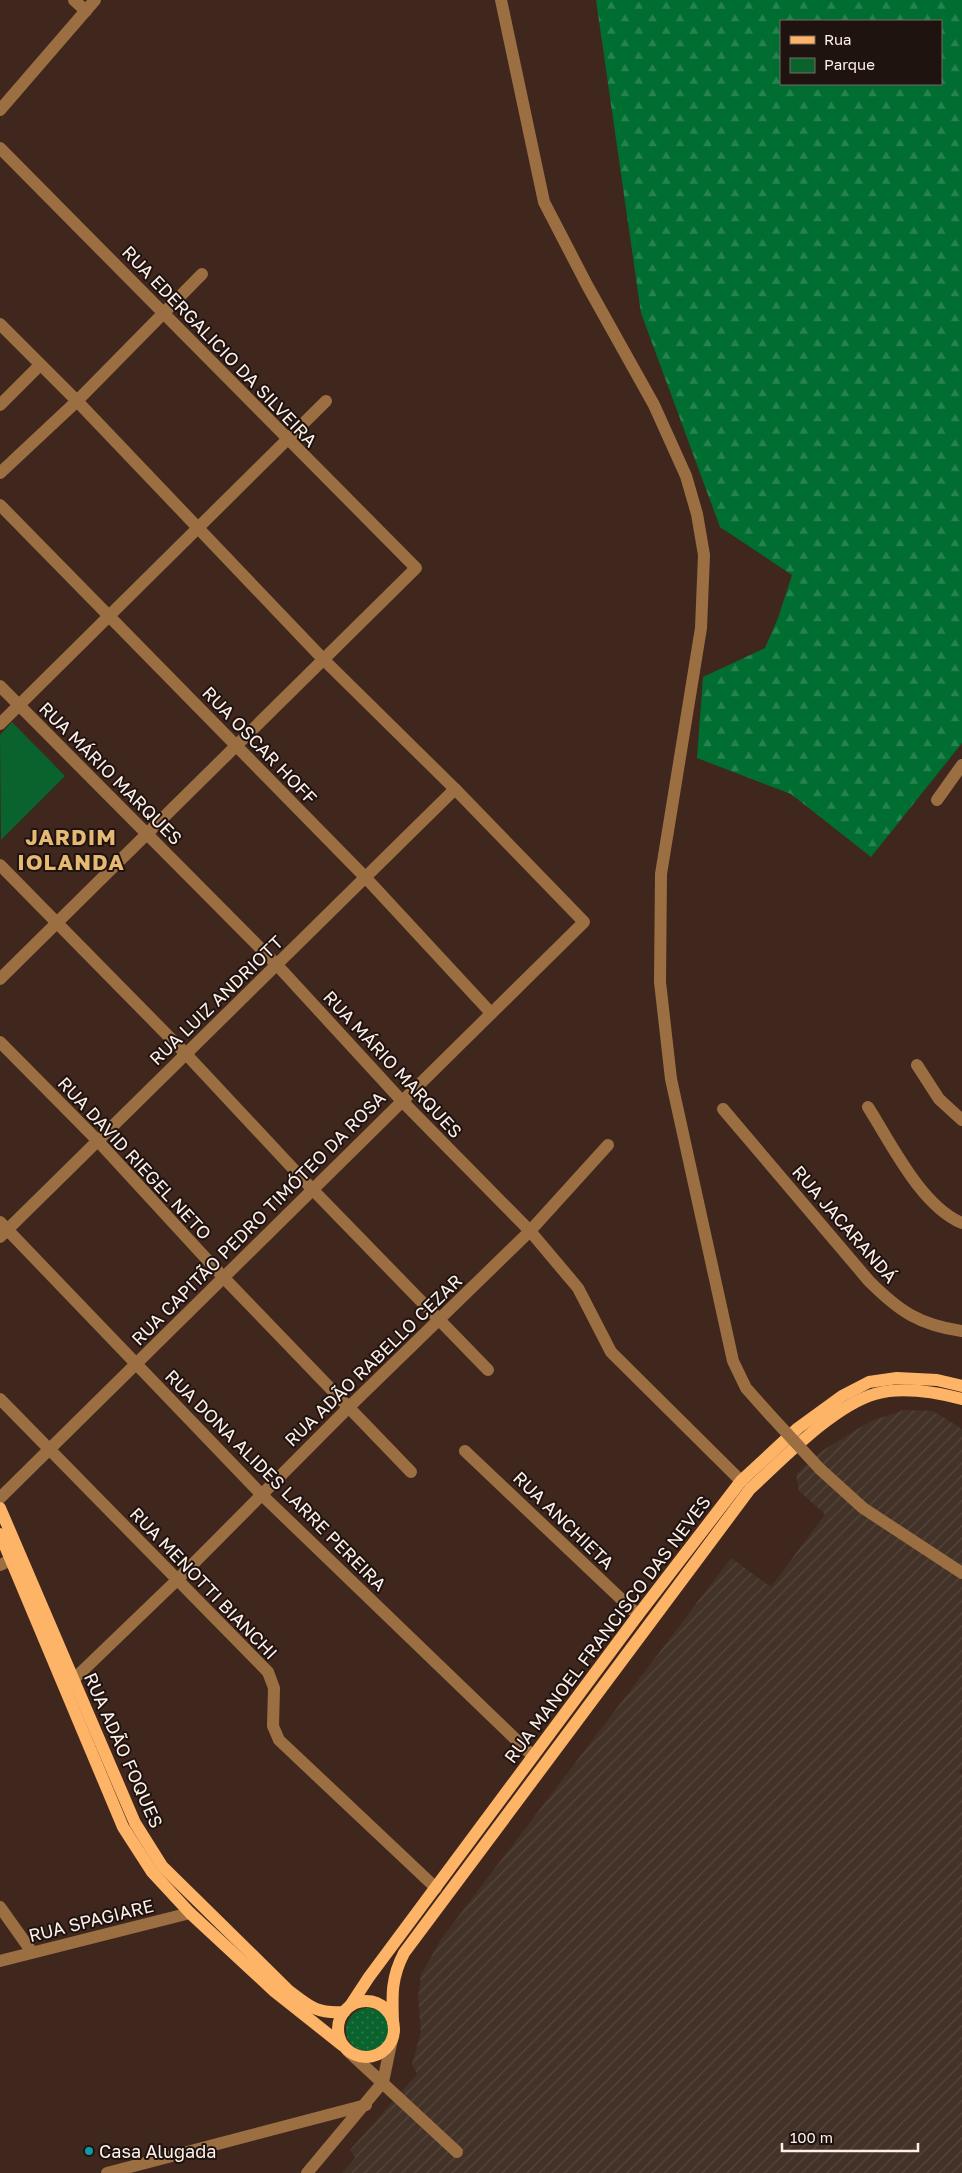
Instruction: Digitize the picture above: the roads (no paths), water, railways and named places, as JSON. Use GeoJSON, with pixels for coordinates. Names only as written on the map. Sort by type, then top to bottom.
{"type":"FeatureCollection","features":[{"type":"Feature","properties":{"kind":"main road","name":"RUA MANOEL FRANCISCO DAS NEVES"},"geometry":{"type":"LineString","coordinates":[[347,2009],[638,1615],[741,1480],[798,1428],[842,1396],[869,1382],[897,1378],[937,1380],[962,1386]]}},
{"type":"Feature","properties":{"kind":"main road","name":"RUA MANOEL FRANCISCO DAS NEVES"},"geometry":{"type":"LineString","coordinates":[[393,2022],[391,1991],[395,1969],[404,1953],[750,1489],[806,1437],[850,1405],[875,1394],[900,1391],[928,1392],[962,1399]]}},
{"type":"Feature","properties":{"kind":"main road","name":"RUA ADÃO FOQUES"},"geometry":{"type":"LineString","coordinates":[[0,1508],[135,1823],[162,1866],[288,1990],[310,2007],[327,2013],[347,2009]]}},
{"type":"Feature","properties":{"kind":"main road","name":"RUA ADÃO FOQUES"},"geometry":{"type":"LineString","coordinates":[[0,1534],[5,1562],[123,1827],[152,1872],[190,1913],[274,1991],[345,2048]]}},
{"type":"Feature","properties":{"kind":"main road"},"geometry":{"type":"LineString","coordinates":[[358,2002],[376,2003],[389,2014],[393,2022],[392,2039],[387,2047],[373,2056],[364,2057],[345,2048],[338,2028],[347,2009],[358,2002]]}},
{"type":"Feature","properties":{"kind":"street"},"geometry":{"type":"LineString","coordinates":[[74,0],[86,11]]}},
{"type":"Feature","properties":{"kind":"street"},"geometry":{"type":"LineString","coordinates":[[0,110],[95,0]]}},
{"type":"Feature","properties":{"kind":"street"},"geometry":{"type":"LineString","coordinates":[[502,0],[544,202],[587,285],[654,405],[686,476],[697,514],[704,555],[701,628],[661,874],[660,982],[671,1079],[733,1361],[746,1388],[820,1469],[863,1508],[962,1573]]}},
{"type":"Feature","properties":{"kind":"street","name":"RUA EDERGALICIO DA SILVEIRA"},"geometry":{"type":"LineString","coordinates":[[0,148],[286,439],[416,568],[323,659]]}},
{"type":"Feature","properties":{"kind":"street"},"geometry":{"type":"LineString","coordinates":[[0,473],[77,401],[202,274]]}},
{"type":"Feature","properties":{"kind":"street"},"geometry":{"type":"LineString","coordinates":[[1,326],[77,401],[323,659],[455,789]]}},
{"type":"Feature","properties":{"kind":"street"},"geometry":{"type":"LineString","coordinates":[[0,405],[40,365]]}},
{"type":"Feature","properties":{"kind":"street"},"geometry":{"type":"LineString","coordinates":[[0,724],[326,401]]}},
{"type":"Feature","properties":{"kind":"street","name":"RUA OSCAR HOFF"},"geometry":{"type":"LineString","coordinates":[[0,505],[366,878],[491,1013]]}},
{"type":"Feature","properties":{"kind":"street"},"geometry":{"type":"LineString","coordinates":[[0,978],[323,659]]}},
{"type":"Feature","properties":{"kind":"street","name":"RUA MÁRIO MARQUES"},"geometry":{"type":"LineString","coordinates":[[0,686],[277,965],[401,1100],[530,1231],[578,1288],[611,1352],[741,1480]]}},
{"type":"Feature","properties":{"kind":"street"},"geometry":{"type":"LineString","coordinates":[[937,800],[962,764]]}},
{"type":"Feature","properties":{"kind":"street","name":"RUA LUIZ ANDRIOTT"},"geometry":{"type":"LineString","coordinates":[[2,1229],[186,1054],[455,789]]}},
{"type":"Feature","properties":{"kind":"street","name":"RUA CAPITÃO PEDRO TIMÓTEO DA ROSA"},"geometry":{"type":"LineString","coordinates":[[0,1498],[314,1190],[401,1100],[584,922],[455,789]]}},
{"type":"Feature","properties":{"kind":"street"},"geometry":{"type":"LineString","coordinates":[[0,865],[186,1054],[488,1370]]}},
{"type":"Feature","properties":{"kind":"street","name":"RUA DAVID RIEGEL NETO"},"geometry":{"type":"LineString","coordinates":[[0,1042],[97,1140],[224,1278],[411,1472]]}},
{"type":"Feature","properties":{"kind":"street"},"geometry":{"type":"LineString","coordinates":[[917,1065],[939,1098],[962,1120]]}},
{"type":"Feature","properties":{"kind":"street"},"geometry":{"type":"LineString","coordinates":[[868,1107],[916,1182],[935,1204],[953,1220],[962,1223]]}},
{"type":"Feature","properties":{"kind":"street","name":"RUA JACARANDÁ"},"geometry":{"type":"LineString","coordinates":[[723,1109],[869,1281],[892,1304],[919,1320],[962,1331]]}},
{"type":"Feature","properties":{"kind":"street","name":"RUA ADÃO RABELLO CEZAR"},"geometry":{"type":"LineString","coordinates":[[73,1680],[177,1580],[349,1406],[530,1231],[608,1145]]}},
{"type":"Feature","properties":{"kind":"street","name":"RUA DONA ALIDES LARRE PEREIRA"},"geometry":{"type":"LineString","coordinates":[[2,1229],[261,1494],[533,1756]]}},
{"type":"Feature","properties":{"kind":"street","name":"RUA MENOTTI BIANCHI"},"geometry":{"type":"LineString","coordinates":[[0,1399],[268,1672],[274,1688],[273,1726],[280,1740],[436,1888]]}},
{"type":"Feature","properties":{"kind":"street","name":"RUA ANCHIETA"},"geometry":{"type":"LineString","coordinates":[[465,1451],[638,1615]]}},
{"type":"Feature","properties":{"kind":"street"},"geometry":{"type":"LineString","coordinates":[[0,1907],[32,1952]]}},
{"type":"Feature","properties":{"kind":"street","name":"RUA SPAGIARE"},"geometry":{"type":"LineString","coordinates":[[0,1961],[190,1913]]}},
{"type":"Feature","properties":{"kind":"street"},"geometry":{"type":"LineString","coordinates":[[307,2173],[366,2105],[383,2082],[392,2039]]}},
{"type":"Feature","properties":{"kind":"street","name":"RUA ADÃO FOQUES"},"geometry":{"type":"LineString","coordinates":[[345,2048],[457,2152]]}},
{"type":"Feature","properties":{"kind":"street"},"geometry":{"type":"LineString","coordinates":[[107,2173],[366,2105]]}},
{"type":"Feature","properties":{"kind":"place","name":"Casa Alugada"},"geometry":{"type":"Point","coordinates":[89,2151]}},
{"type":"Feature","properties":{"kind":"district","name":"JARDIM IOLANDA"},"geometry":{"type":"Point","coordinates":[71,848]}}]}
